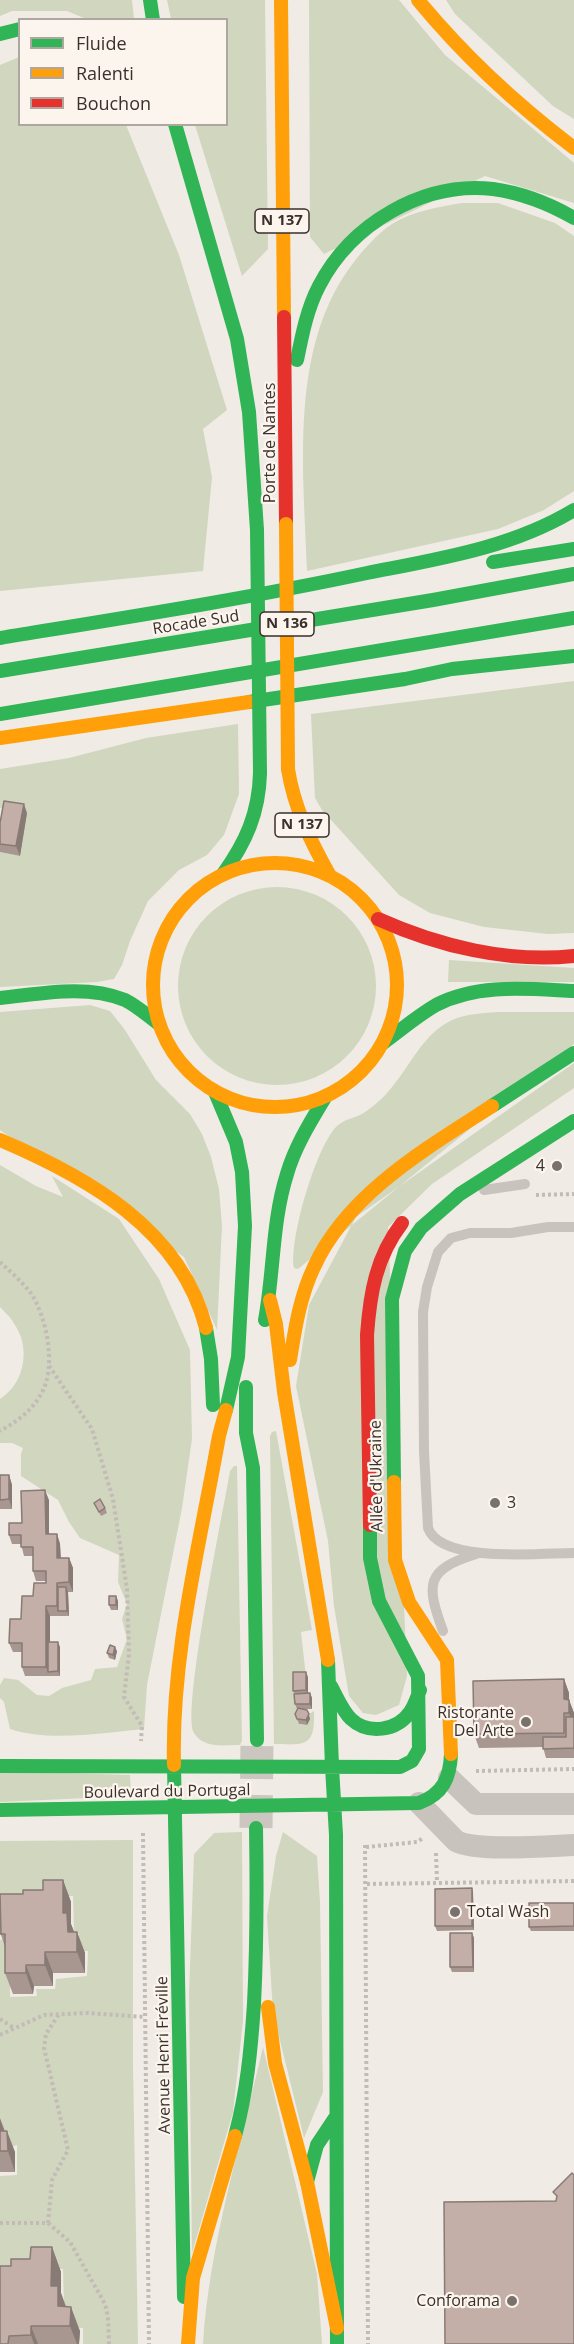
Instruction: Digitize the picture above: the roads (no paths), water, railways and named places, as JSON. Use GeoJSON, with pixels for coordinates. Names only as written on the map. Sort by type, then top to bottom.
{"type":"FeatureCollection","features":[{"type":"Feature","properties":{"kind":"main road"},"geometry":{"type":"LineString","coordinates":[[150,0],[153,18]]}},
{"type":"Feature","properties":{"kind":"main road","name":"Porte de Nantes"},"geometry":{"type":"LineString","coordinates":[[281,0],[288,768],[291,787],[304,828],[330,876]]}},
{"type":"Feature","properties":{"kind":"main road"},"geometry":{"type":"LineString","coordinates":[[418,0],[454,44],[475,65],[520,107],[574,148]]}},
{"type":"Feature","properties":{"kind":"main road"},"geometry":{"type":"LineString","coordinates":[[0,34],[18,30]]}},
{"type":"Feature","properties":{"kind":"main road","name":"N 137"},"geometry":{"type":"LineString","coordinates":[[176,126],[237,339],[249,412],[257,525],[260,796],[252,830],[224,874]]}},
{"type":"Feature","properties":{"kind":"main road"},"geometry":{"type":"LineString","coordinates":[[286,442],[297,359],[309,310],[323,278],[336,259],[367,227],[386,213],[420,197],[466,189],[492,189],[518,193],[538,199],[574,218]]}},
{"type":"Feature","properties":{"kind":"main road"},"geometry":{"type":"LineString","coordinates":[[223,340],[241,409],[257,525]]}},
{"type":"Feature","properties":{"kind":"main road"},"geometry":{"type":"LineString","coordinates":[[313,585],[496,544],[547,525],[574,510]]}},
{"type":"Feature","properties":{"kind":"main road"},"geometry":{"type":"LineString","coordinates":[[0,638],[313,585],[574,549]]}},
{"type":"Feature","properties":{"kind":"main road","name":"Rocade Sud"},"geometry":{"type":"LineString","coordinates":[[0,671],[433,600],[574,574]]}},
{"type":"Feature","properties":{"kind":"main road"},"geometry":{"type":"LineString","coordinates":[[0,714],[574,618]]}},
{"type":"Feature","properties":{"kind":"main road"},"geometry":{"type":"LineString","coordinates":[[0,738],[405,680],[452,669],[574,656]]}},
{"type":"Feature","properties":{"kind":"main road"},"geometry":{"type":"LineString","coordinates":[[405,680],[451,681],[574,668]]}},
{"type":"Feature","properties":{"kind":"main road"},"geometry":{"type":"LineString","coordinates":[[277,863],[296,864],[330,876],[357,894],[378,919],[394,953],[398,990],[391,1027],[383,1043],[359,1075],[326,1096],[293,1106],[259,1106],[236,1101],[215,1092],[187,1070],[166,1041],[159,1024],[152,985],[154,965],[166,928],[190,896],[224,874],[241,867],[277,863]]}},
{"type":"Feature","properties":{"kind":"main road"},"geometry":{"type":"LineString","coordinates":[[378,919],[441,944],[474,951],[539,957],[574,956]]}},
{"type":"Feature","properties":{"kind":"main road"},"geometry":{"type":"LineString","coordinates":[[383,1043],[433,1008],[471,993],[509,990],[574,991]]}},
{"type":"Feature","properties":{"kind":"main road"},"geometry":{"type":"LineString","coordinates":[[0,998],[74,993],[99,994],[122,999],[136,1006],[159,1024]]}},
{"type":"Feature","properties":{"kind":"main road"},"geometry":{"type":"LineString","coordinates":[[284,1392],[292,1347],[309,1278],[320,1255],[354,1210],[373,1190],[422,1152],[574,1053]]}},
{"type":"Feature","properties":{"kind":"main road"},"geometry":{"type":"LineString","coordinates":[[215,1092],[236,1142],[242,1172],[244,1226],[238,1356],[246,1376],[246,1433],[253,1468],[257,1740]]}},
{"type":"Feature","properties":{"kind":"main road"},"geometry":{"type":"LineString","coordinates":[[264,1335],[270,1299],[276,1227],[283,1188],[298,1145],[326,1096]]}},
{"type":"Feature","properties":{"kind":"main road","name":"Allée d'Ukraine"},"geometry":{"type":"LineString","coordinates":[[449,1778],[449,1671],[447,1660],[410,1602],[395,1560],[392,1299],[399,1269],[408,1246],[426,1221],[465,1192],[574,1121]]}},
{"type":"Feature","properties":{"kind":"main road"},"geometry":{"type":"LineString","coordinates":[[0,1140],[48,1160],[97,1187],[140,1221],[168,1251],[188,1283],[202,1314],[211,1358],[213,1418],[219,1436]]}},
{"type":"Feature","properties":{"kind":"main road","name":"Allée d'Ukraine"},"geometry":{"type":"LineString","coordinates":[[332,1767],[400,1767],[410,1764],[419,1749],[420,1690],[414,1665],[380,1601],[370,1558],[367,1335],[369,1301],[377,1264],[394,1232],[412,1212]]}},
{"type":"Feature","properties":{"kind":"main road"},"geometry":{"type":"LineString","coordinates":[[270,1299],[276,1324],[284,1392],[328,1653],[331,1686],[336,1835],[337,2344]]}},
{"type":"Feature","properties":{"kind":"main road","name":"Avenue Henri Fréville"},"geometry":{"type":"LineString","coordinates":[[187,2344],[172,1725],[185,1624],[219,1436],[226,1418],[230,1376],[238,1356]]}},
{"type":"Feature","properties":{"kind":"main road"},"geometry":{"type":"LineString","coordinates":[[253,1468],[261,1433]]}},
{"type":"Feature","properties":{"kind":"main road"},"geometry":{"type":"LineString","coordinates":[[331,1686],[344,1712],[353,1722],[373,1730],[386,1729],[408,1716],[420,1690]]}},
{"type":"Feature","properties":{"kind":"main road","name":"Boulevard du Portugal"},"geometry":{"type":"LineString","coordinates":[[0,1766],[332,1767]]}},
{"type":"Feature","properties":{"kind":"main road"},"geometry":{"type":"LineString","coordinates":[[334,1806],[419,1803],[437,1793],[449,1778]]}},
{"type":"Feature","properties":{"kind":"main road","name":"Boulevard du Portugal"},"geometry":{"type":"LineString","coordinates":[[0,1810],[334,1806]]}},
{"type":"Feature","properties":{"kind":"main road"},"geometry":{"type":"LineString","coordinates":[[187,2344],[193,2278],[215,2196],[241,2114],[250,2064],[258,1930],[256,1828]]}},
{"type":"Feature","properties":{"kind":"main road"},"geometry":{"type":"LineString","coordinates":[[258,1930],[276,2063],[307,2181],[337,2328]]}},
{"type":"Feature","properties":{"kind":"main road"},"geometry":{"type":"LineString","coordinates":[[307,2181],[316,2145],[335,2118]]}},
{"type":"Feature","properties":{"kind":"street"},"geometry":{"type":"LineString","coordinates":[[449,1778],[476,1804],[574,1804]]}},
{"type":"Feature","properties":{"kind":"street"},"geometry":{"type":"LineString","coordinates":[[419,1803],[456,1841],[462,1844],[481,1846],[574,1845]]}},
{"type":"Feature","properties":{"kind":"lane"},"geometry":{"type":"LineString","coordinates":[[465,1192],[525,1189]]}},
{"type":"Feature","properties":{"kind":"lane"},"geometry":{"type":"LineString","coordinates":[[574,1227],[548,1227],[517,1232],[470,1233],[456,1236],[438,1252],[427,1287],[423,1312],[424,1451],[428,1528],[431,1535],[442,1544],[476,1554],[574,1553]]}},
{"type":"Feature","properties":{"kind":"lane"},"geometry":{"type":"LineString","coordinates":[[447,1660],[446,1639],[433,1601],[433,1585],[447,1564],[476,1554]]}},
{"type":"Feature","properties":{"kind":"tunnel"},"geometry":{"type":"LineString","coordinates":[[256,1828],[257,1740]]}},
{"type":"Feature","properties":{"kind":"place","name":"4"},"geometry":{"type":"Point","coordinates":[557,1166]}},
{"type":"Feature","properties":{"kind":"place","name":"3"},"geometry":{"type":"Point","coordinates":[495,1503]}},
{"type":"Feature","properties":{"kind":"place","name":"Ristorante Del Arte"},"geometry":{"type":"Point","coordinates":[526,1722]}},
{"type":"Feature","properties":{"kind":"place","name":"Total Wash"},"geometry":{"type":"Point","coordinates":[455,1912]}},
{"type":"Feature","properties":{"kind":"place","name":"Conforama"},"geometry":{"type":"Point","coordinates":[512,2301]}}]}
